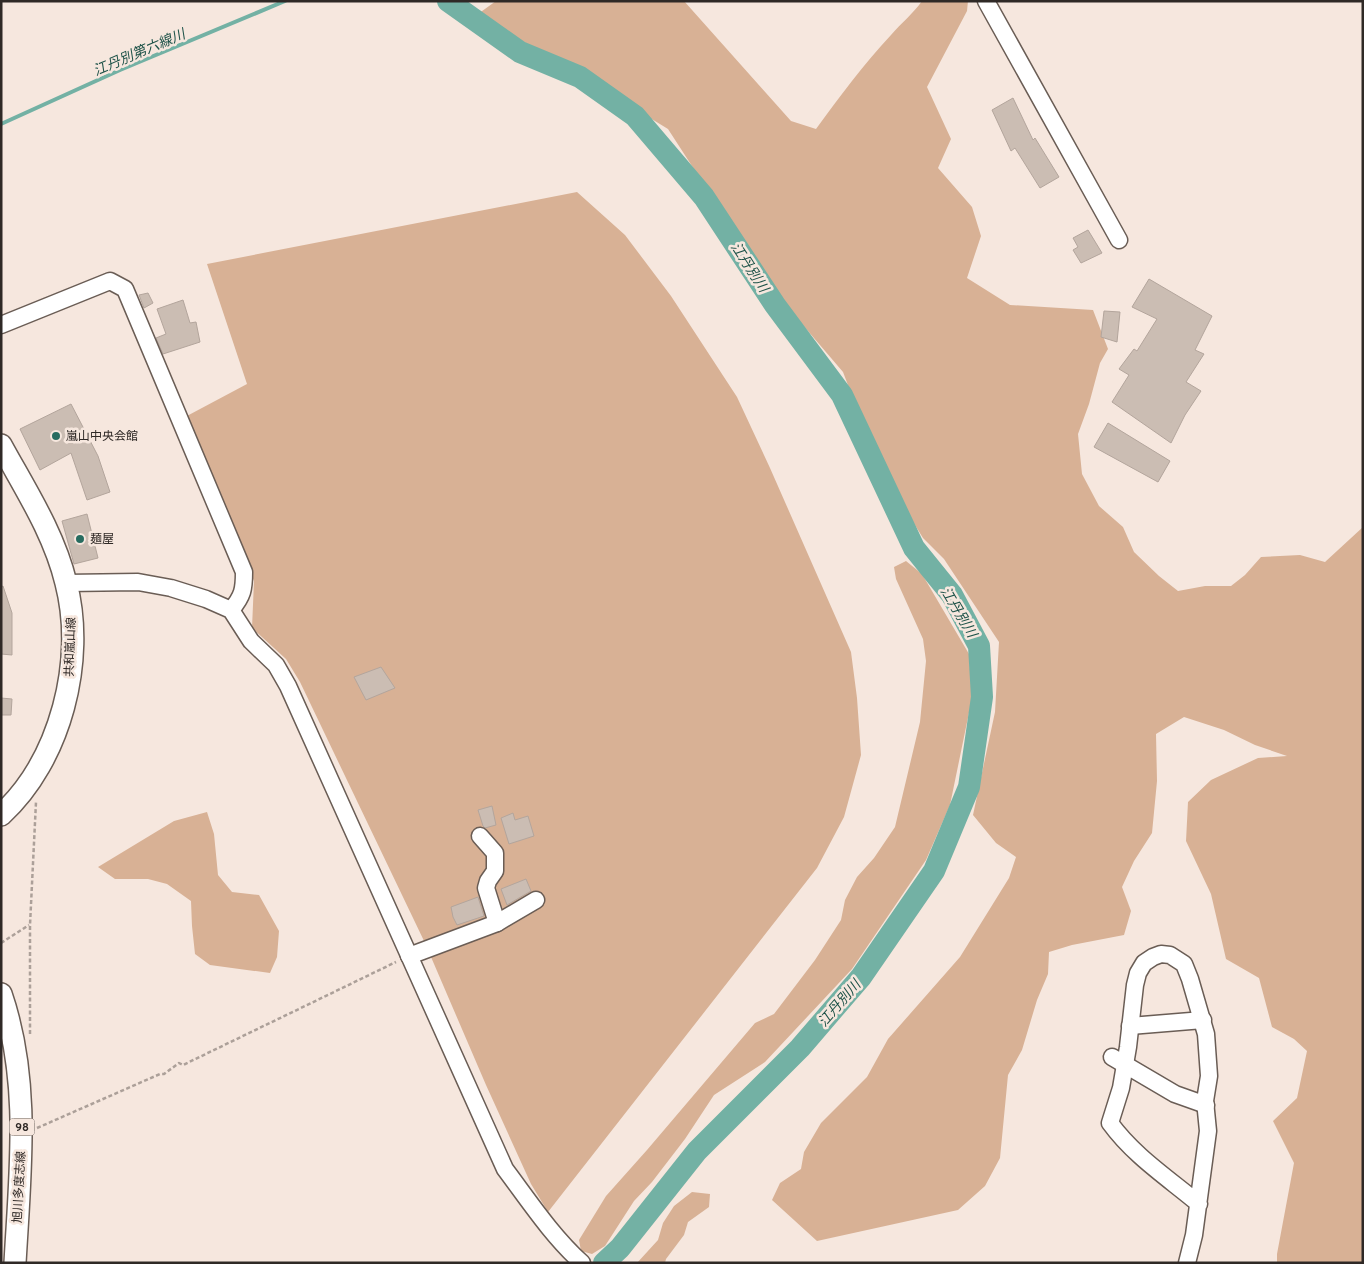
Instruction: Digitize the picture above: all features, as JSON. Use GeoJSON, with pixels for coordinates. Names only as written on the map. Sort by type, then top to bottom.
{"type":"FeatureCollection","features":[{"type":"Feature","properties":{"kind":"main road","name":"共和嵐山線"},"geometry":{"type":"LineString","coordinates":[[1,445],[42,520],[58,557],[72,612],[71,661],[67,694],[59,722],[50,746],[38,768],[23,790],[1,815]]}},
{"type":"Feature","properties":{"kind":"main road","name":"旭川多度志線"},"geometry":{"type":"LineString","coordinates":[[1,994],[10,1018],[18,1061],[21,1093],[22,1134],[15,1263]]}},
{"type":"Feature","properties":{"kind":"street"},"geometry":{"type":"LineString","coordinates":[[986,1],[1119,240]]}},
{"type":"Feature","properties":{"kind":"street"},"geometry":{"type":"LineString","coordinates":[[1,325],[110,281],[126,289],[244,572],[244,588],[239,600],[231,610]]}},
{"type":"Feature","properties":{"kind":"street"},"geometry":{"type":"LineString","coordinates":[[66,583],[108,582],[146,584],[180,590],[206,599],[231,610],[251,641],[276,665],[288,686],[505,1169],[566,1249],[582,1263]]}},
{"type":"Feature","properties":{"kind":"street"},"geometry":{"type":"LineString","coordinates":[[480,836],[495,853],[495,871],[488,881],[486,888],[497,923]]}},
{"type":"Feature","properties":{"kind":"street"},"geometry":{"type":"LineString","coordinates":[[409,956],[497,923],[536,900]]}},
{"type":"Feature","properties":{"kind":"street"},"geometry":{"type":"LineString","coordinates":[[1187,1263],[1199,1204],[1208,1131],[1206,1105],[1209,1076],[1206,1034],[1184,964],[1170,955],[1161,954],[1144,963],[1138,973],[1130,1026],[1118,1061],[1121,1088],[1110,1123],[1145,1161],[1199,1204]]}},
{"type":"Feature","properties":{"kind":"street"},"geometry":{"type":"LineString","coordinates":[[1130,1026],[1203,1020]]}},
{"type":"Feature","properties":{"kind":"street"},"geometry":{"type":"LineString","coordinates":[[1118,1061],[1175,1094],[1206,1105]]}},
{"type":"Feature","properties":{"kind":"path"},"geometry":{"type":"LineString","coordinates":[[18,1061],[28,1048],[30,1027],[30,924],[36,797]]}},
{"type":"Feature","properties":{"kind":"path"},"geometry":{"type":"LineString","coordinates":[[1,943],[30,924]]}},
{"type":"Feature","properties":{"kind":"path"},"geometry":{"type":"LineString","coordinates":[[22,1134],[160,1074],[164,1074],[179,1064],[183,1065],[409,956]]}},
{"type":"Feature","properties":{"kind":"shaded area"},"geometry":{"type":"Polygon","coordinates":[[[496,1],[684,1],[791,121],[816,129],[843,92],[881,46],[922,1],[968,1],[967,11],[927,87],[951,139],[938,168],[972,207],[981,236],[967,278],[1010,305],[1093,310],[1108,349],[1100,363],[1089,404],[1078,434],[1082,474],[1099,506],[1123,527],[1134,552],[1178,591],[1205,586],[1231,586],[1245,575],[1261,557],[1300,555],[1325,562],[1363,527],[1363,1263],[1277,1263],[1277,1254],[1294,1163],[1273,1121],[1297,1098],[1307,1051],[1294,1039],[1272,1027],[1259,978],[1226,959],[1211,894],[1186,841],[1188,802],[1211,780],[1258,758],[1287,756],[1255,745],[1224,730],[1184,717],[1156,734],[1157,781],[1152,833],[1134,861],[1122,887],[1131,911],[1124,935],[1072,945],[1049,952],[1048,974],[1037,1000],[1022,1050],[1008,1075],[1000,1158],[985,1186],[958,1210],[817,1241],[772,1200],[780,1183],[801,1169],[804,1152],[821,1123],[867,1077],[888,1039],[960,957],[1009,878],[1016,857],[996,843],[973,815],[995,712],[999,642],[944,559],[923,538],[889,483],[843,372],[796,317],[725,217],[668,129],[637,110],[607,87],[544,52],[516,43],[478,14],[496,1]]]}},
{"type":"Feature","properties":{"kind":"shaded area"},"geometry":{"type":"Polygon","coordinates":[[[577,192],[625,235],[671,296],[737,397],[851,652],[857,698],[861,755],[844,817],[817,868],[548,1212],[531,1184],[425,943],[300,682],[286,659],[252,628],[254,581],[185,417],[247,384],[207,264],[577,192]]]}},
{"type":"Feature","properties":{"kind":"shaded area"},"geometry":{"type":"Polygon","coordinates":[[[906,561],[922,574],[969,654],[972,698],[950,805],[926,860],[852,969],[765,1062],[714,1095],[685,1139],[652,1182],[634,1201],[605,1246],[592,1254],[581,1251],[579,1240],[606,1196],[755,1023],[774,1014],[815,960],[841,920],[845,900],[857,877],[874,858],[895,827],[920,722],[926,661],[923,639],[896,579],[894,567],[906,561]]]}},
{"type":"Feature","properties":{"kind":"shaded area"},"geometry":{"type":"Polygon","coordinates":[[[207,812],[214,834],[218,875],[232,892],[259,895],[279,931],[277,957],[270,973],[210,965],[195,954],[191,901],[167,884],[148,879],[115,879],[98,867],[174,821],[207,812]]]}},
{"type":"Feature","properties":{"kind":"shaded area"},"geometry":{"type":"Polygon","coordinates":[[[692,1192],[710,1194],[709,1207],[688,1222],[684,1235],[665,1263],[637,1263],[658,1240],[663,1223],[674,1206],[692,1192]]]}},
{"type":"Feature","properties":{"kind":"building"},"geometry":{"type":"Polygon","coordinates":[[[1013,98],[1033,140],[1035,138],[1059,177],[1040,188],[1015,148],[1011,151],[992,110],[1013,98]]]}},
{"type":"Feature","properties":{"kind":"building"},"geometry":{"type":"Polygon","coordinates":[[[1088,230],[1102,253],[1081,263],[1073,250],[1078,247],[1073,238],[1088,230]]]}},
{"type":"Feature","properties":{"kind":"building"},"geometry":{"type":"Polygon","coordinates":[[[1149,279],[1212,316],[1195,350],[1204,354],[1186,382],[1201,391],[1185,415],[1171,443],[1112,402],[1129,375],[1119,369],[1134,349],[1137,351],[1157,319],[1132,307],[1149,279]]]}},
{"type":"Feature","properties":{"kind":"building"},"geometry":{"type":"Polygon","coordinates":[[[148,293],[153,303],[144,308],[139,295],[148,293]]]}},
{"type":"Feature","properties":{"kind":"building"},"geometry":{"type":"Polygon","coordinates":[[[183,300],[190,323],[196,322],[200,342],[163,354],[156,338],[166,334],[157,309],[183,300]]]}},
{"type":"Feature","properties":{"kind":"building"},"geometry":{"type":"Polygon","coordinates":[[[1104,311],[1120,312],[1117,342],[1101,337],[1104,311]]]}},
{"type":"Feature","properties":{"kind":"building","name":"嵐山中央会館"},"geometry":{"type":"Polygon","coordinates":[[[71,404],[98,456],[110,492],[87,500],[71,453],[40,470],[20,429],[71,404]]]}},
{"type":"Feature","properties":{"kind":"building"},"geometry":{"type":"Polygon","coordinates":[[[1108,423],[1170,461],[1158,482],[1094,447],[1108,423]]]}},
{"type":"Feature","properties":{"kind":"building","name":"麺屋"},"geometry":{"type":"Polygon","coordinates":[[[87,514],[98,558],[74,564],[62,521],[87,514]]]}},
{"type":"Feature","properties":{"kind":"building"},"geometry":{"type":"Polygon","coordinates":[[[3,586],[12,613],[12,655],[1,654],[1,587],[3,586]]]}},
{"type":"Feature","properties":{"kind":"building"},"geometry":{"type":"Polygon","coordinates":[[[381,667],[395,688],[366,700],[354,677],[381,667]]]}},
{"type":"Feature","properties":{"kind":"building"},"geometry":{"type":"Polygon","coordinates":[[[1,698],[12,699],[11,715],[1,715],[1,698]]]}},
{"type":"Feature","properties":{"kind":"building"},"geometry":{"type":"Polygon","coordinates":[[[492,806],[496,825],[485,828],[478,810],[492,806]]]}},
{"type":"Feature","properties":{"kind":"building"},"geometry":{"type":"Polygon","coordinates":[[[513,813],[515,820],[528,816],[534,836],[509,844],[501,818],[513,813]]]}},
{"type":"Feature","properties":{"kind":"building"},"geometry":{"type":"Polygon","coordinates":[[[526,879],[531,891],[507,905],[501,889],[526,879]]]}},
{"type":"Feature","properties":{"kind":"building"},"geometry":{"type":"Polygon","coordinates":[[[478,897],[484,916],[457,925],[451,907],[478,897]]]}},
{"type":"Feature","properties":{"kind":"waterway","name":"江丹別第六線川"},"geometry":{"type":"LineString","coordinates":[[1,124],[120,70],[285,1]]}},
{"type":"Feature","properties":{"kind":"waterway","name":"江丹別川"},"geometry":{"type":"LineString","coordinates":[[448,1],[520,52],[580,77],[635,116],[704,197],[775,305],[842,395],[914,548],[952,595],[979,646],[982,697],[969,787],[934,871],[861,977],[800,1048],[697,1151],[620,1248],[604,1263]]}},
{"type":"Feature","properties":{"kind":"place","name":"嵐山中央会館"},"geometry":{"type":"Point","coordinates":[56,436]}},
{"type":"Feature","properties":{"kind":"place","name":"麺屋"},"geometry":{"type":"Point","coordinates":[80,539]}}]}
